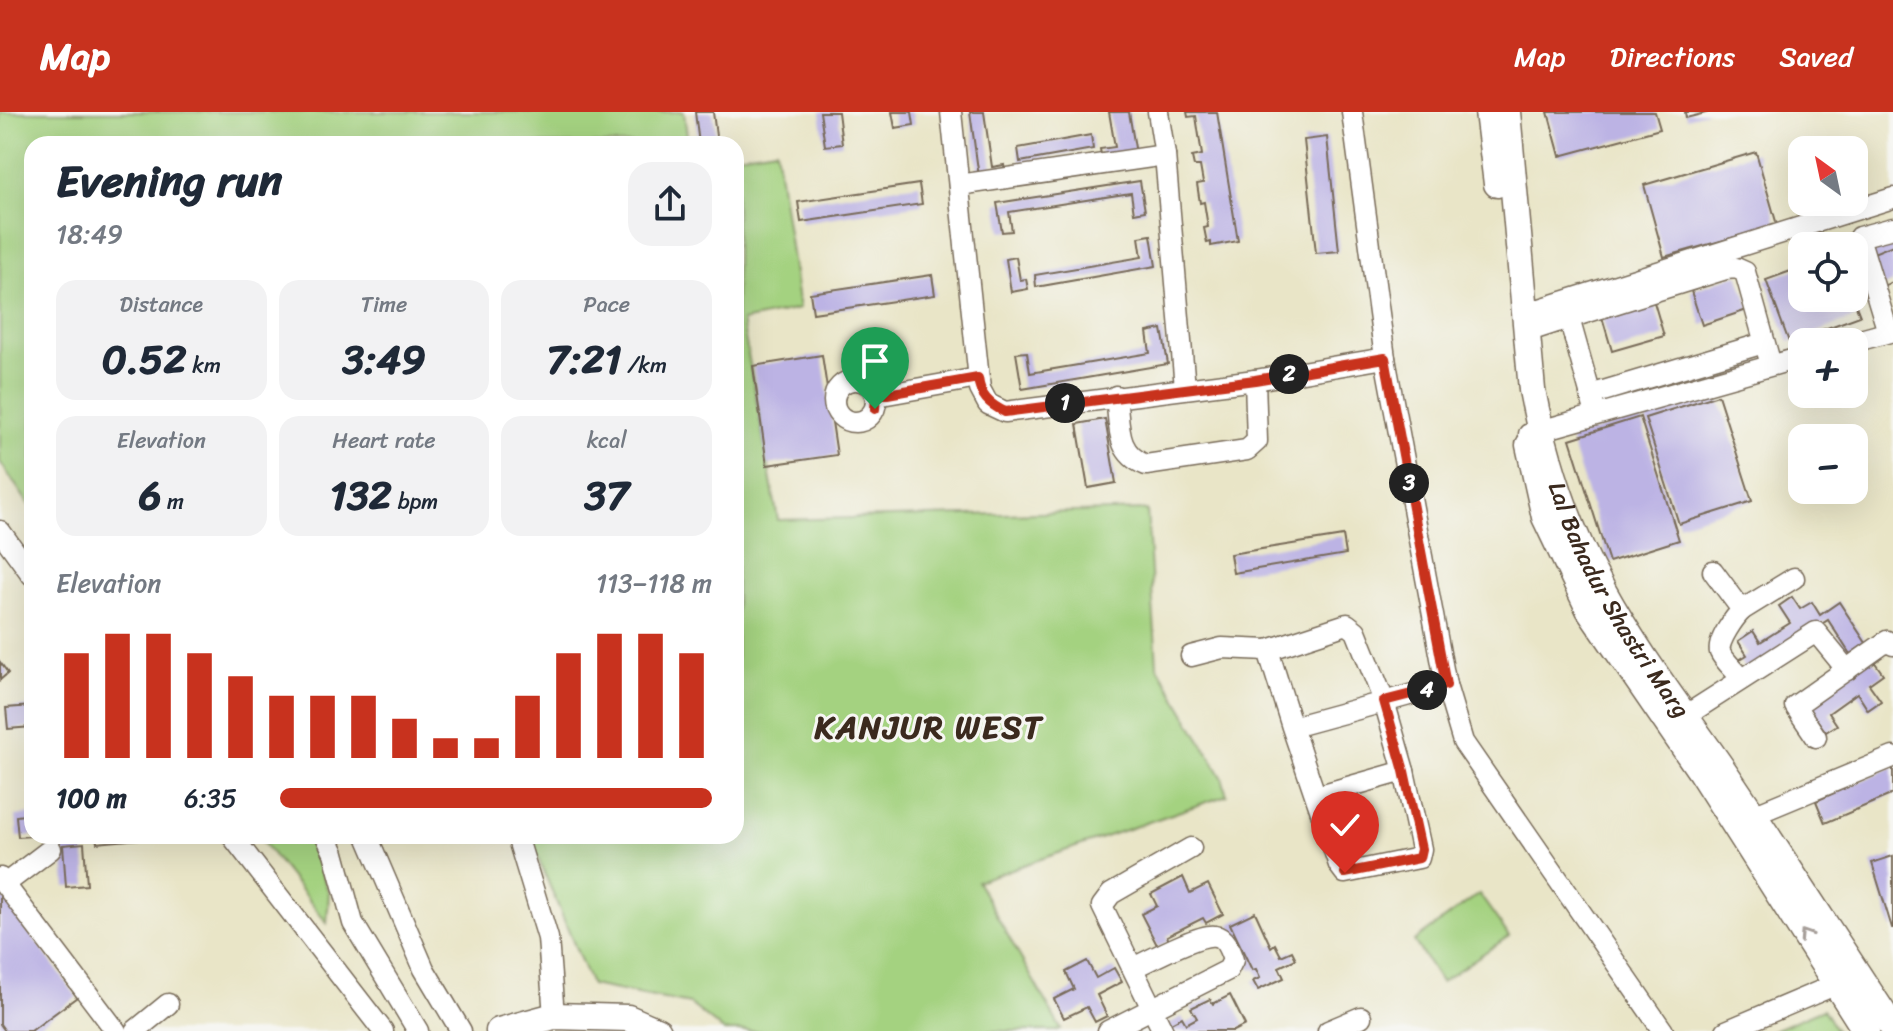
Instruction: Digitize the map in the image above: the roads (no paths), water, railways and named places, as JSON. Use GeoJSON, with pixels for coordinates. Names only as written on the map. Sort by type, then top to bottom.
{"type":"FeatureCollection","features":[{"type":"Feature","properties":{"kind":"main road","name":"Lal Bahadur Shastri Marg"},"geometry":{"type":"LineString","coordinates":[[1488,112],[1545,517],[1589,609],[1701,772],[1837,984],[1877,1022]]}},
{"type":"Feature","properties":{"kind":"main road","name":"Lal Bahadur Shastri Marg"},"geometry":{"type":"LineString","coordinates":[[1507,112],[1533,433],[1601,588],[1753,815],[1877,1022]]}},
{"type":"Feature","properties":{"kind":"main road"},"geometry":{"type":"LineString","coordinates":[[499,1031],[554,1016],[628,1018],[658,1031]]}},
{"type":"Feature","properties":{"kind":"street"},"geometry":{"type":"LineString","coordinates":[[951,112],[978,378],[988,404],[1005,412],[1255,380],[1385,358]]}},
{"type":"Feature","properties":{"kind":"street"},"geometry":{"type":"LineString","coordinates":[[1158,112],[1165,155],[1185,388]]}},
{"type":"Feature","properties":{"kind":"street"},"geometry":{"type":"LineString","coordinates":[[1352,112],[1385,358],[1446,685],[1463,742],[1663,1031]]}},
{"type":"Feature","properties":{"kind":"street"},"geometry":{"type":"LineString","coordinates":[[959,185],[1165,155]]}},
{"type":"Feature","properties":{"kind":"street"},"geometry":{"type":"LineString","coordinates":[[1525,323],[1893,198]]}},
{"type":"Feature","properties":{"kind":"street"},"geometry":{"type":"LineString","coordinates":[[1868,338],[1891,332],[1859,237],[1893,228]]}},
{"type":"Feature","properties":{"kind":"street"},"geometry":{"type":"LineString","coordinates":[[1525,323],[1569,318],[1736,268],[1745,272],[1771,365]]}},
{"type":"Feature","properties":{"kind":"street"},"geometry":{"type":"LineString","coordinates":[[1569,318],[1593,405]]}},
{"type":"Feature","properties":{"kind":"street"},"geometry":{"type":"LineString","coordinates":[[1533,433],[1593,405],[1764,343]]}},
{"type":"Feature","properties":{"kind":"street"},"geometry":{"type":"LineString","coordinates":[[1593,405],[1788,361]]}},
{"type":"Feature","properties":{"kind":"street"},"geometry":{"type":"LineString","coordinates":[[876,396],[978,378]]}},
{"type":"Feature","properties":{"kind":"street"},"geometry":{"type":"LineString","coordinates":[[1116,396],[1124,451],[1133,460],[1146,465],[1247,450],[1257,441],[1255,380]]}},
{"type":"Feature","properties":{"kind":"street"},"geometry":{"type":"LineString","coordinates":[[0,531],[24,564]]}},
{"type":"Feature","properties":{"kind":"street"},"geometry":{"type":"LineString","coordinates":[[1713,571],[1742,610]]}},
{"type":"Feature","properties":{"kind":"street"},"geometry":{"type":"LineString","coordinates":[[1742,679],[1720,652],[1720,645],[1733,619],[1742,610],[1794,578]]}},
{"type":"Feature","properties":{"kind":"street"},"geometry":{"type":"LineString","coordinates":[[1191,656],[1222,648],[1268,650],[1347,624],[1356,631],[1384,701],[1404,771],[1421,849],[1419,858],[1345,873],[1339,865],[1268,650]]}},
{"type":"Feature","properties":{"kind":"street"},"geometry":{"type":"LineString","coordinates":[[1685,716],[1816,632],[1847,670]]}},
{"type":"Feature","properties":{"kind":"street"},"geometry":{"type":"LineString","coordinates":[[1816,737],[1795,706],[1887,641],[1893,645]]}},
{"type":"Feature","properties":{"kind":"street"},"geometry":{"type":"LineString","coordinates":[[1292,727],[1446,685]]}},
{"type":"Feature","properties":{"kind":"street"},"geometry":{"type":"LineString","coordinates":[[1753,815],[1893,757]]}},
{"type":"Feature","properties":{"kind":"street"},"geometry":{"type":"LineString","coordinates":[[1316,796],[1404,771]]}},
{"type":"Feature","properties":{"kind":"street"},"geometry":{"type":"LineString","coordinates":[[238,844],[383,1031]]}},
{"type":"Feature","properties":{"kind":"street"},"geometry":{"type":"LineString","coordinates":[[330,844],[353,923],[418,1031]]}},
{"type":"Feature","properties":{"kind":"street"},"geometry":{"type":"LineString","coordinates":[[370,844],[424,969],[461,1031]]}},
{"type":"Feature","properties":{"kind":"street"},"geometry":{"type":"LineString","coordinates":[[519,844],[548,938],[554,1016]]}},
{"type":"Feature","properties":{"kind":"street"},"geometry":{"type":"LineString","coordinates":[[1163,1031],[1102,906],[1111,894],[1191,848]]}},
{"type":"Feature","properties":{"kind":"street"},"geometry":{"type":"LineString","coordinates":[[51,849],[2,881],[110,1029]]}},
{"type":"Feature","properties":{"kind":"street"},"geometry":{"type":"LineString","coordinates":[[1108,1031],[1228,970],[1233,960],[1222,939],[1215,935],[1202,937],[1133,968]]}},
{"type":"Feature","properties":{"kind":"street"},"geometry":{"type":"LineString","coordinates":[[1726,1031],[1837,984]]}},
{"type":"Feature","properties":{"kind":"street"},"geometry":{"type":"LineString","coordinates":[[135,1031],[168,1004]]}},
{"type":"Feature","properties":{"kind":"street"},"geometry":{"type":"LineString","coordinates":[[1328,1031],[1361,1017]]}},
{"type":"Feature","properties":{"kind":"district","name":"KANJUR WEST"},"geometry":{"type":"Point","coordinates":[929,727]}}]}
